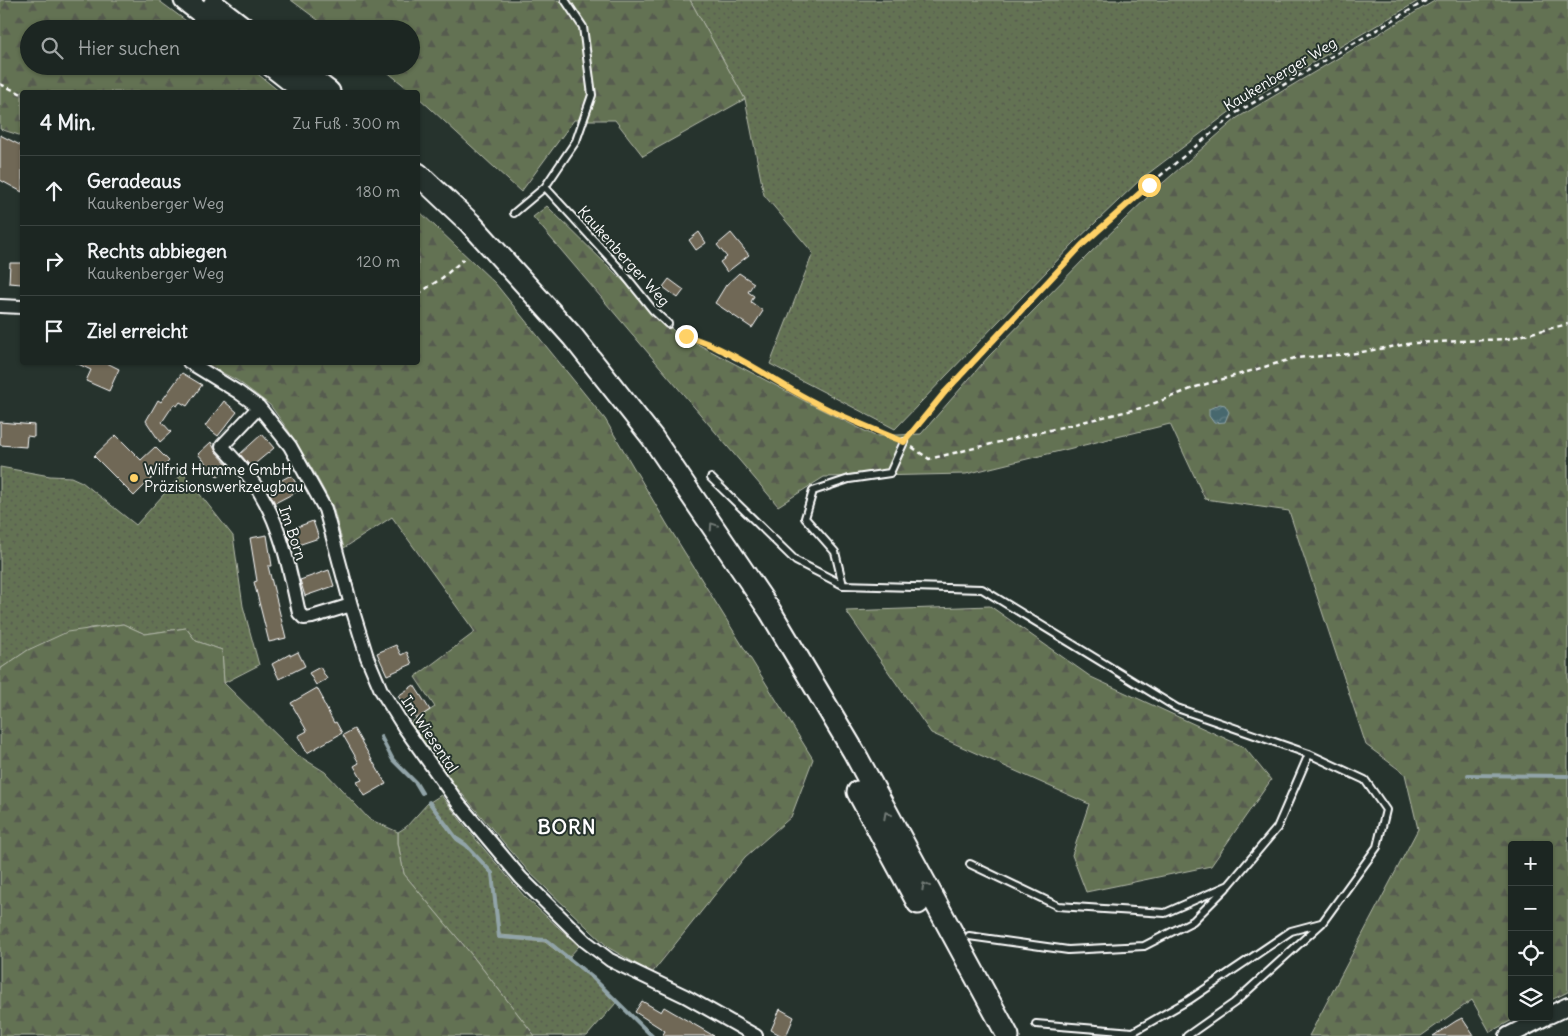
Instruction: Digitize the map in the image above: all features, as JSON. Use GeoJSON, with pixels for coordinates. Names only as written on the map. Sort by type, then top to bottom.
{"type":"FeatureCollection","features":[{"type":"Feature","properties":{"kind":"highway"},"geometry":{"type":"LineString","coordinates":[[185,0],[211,20]]}},
{"type":"Feature","properties":{"kind":"highway"},"geometry":{"type":"LineString","coordinates":[[207,0],[233,20]]}},
{"type":"Feature","properties":{"kind":"highway"},"geometry":{"type":"LineString","coordinates":[[284,75],[303,90]]}},
{"type":"Feature","properties":{"kind":"highway"},"geometry":{"type":"LineString","coordinates":[[307,75],[326,90]]}},
{"type":"Feature","properties":{"kind":"highway"},"geometry":{"type":"LineString","coordinates":[[420,176],[470,223],[573,337],[652,437],[770,610],[854,752],[903,861],[994,1036]]}},
{"type":"Feature","properties":{"kind":"highway"},"geometry":{"type":"LineString","coordinates":[[420,191],[480,251],[561,341],[628,427],[756,614],[1008,1036]]}},
{"type":"Feature","properties":{"kind":"main road"},"geometry":{"type":"LineString","coordinates":[[1553,1013],[1568,1006]]}},
{"type":"Feature","properties":{"kind":"main road"},"geometry":{"type":"LineString","coordinates":[[1508,1036],[1537,1021]]}},
{"type":"Feature","properties":{"kind":"street"},"geometry":{"type":"LineString","coordinates":[[0,306],[20,307]]}},
{"type":"Feature","properties":{"kind":"street","name":"Im Wiesental"},"geometry":{"type":"LineString","coordinates":[[194,365],[259,407],[290,446],[325,509],[367,657],[381,690],[458,803],[521,878],[585,941],[610,960],[685,996],[756,1036]]}},
{"type":"Feature","properties":{"kind":"street","name":"Im Born"},"geometry":{"type":"LineString","coordinates":[[259,407],[222,446],[245,471],[267,506],[283,549],[299,613],[304,618],[312,617],[351,605]]}},
{"type":"Feature","properties":{"kind":"lane"},"geometry":{"type":"LineString","coordinates":[[514,213],[545,187],[576,141],[592,95],[583,27],[565,0]]}},
{"type":"Feature","properties":{"kind":"lane","name":"Kaukenberger Weg"},"geometry":{"type":"LineString","coordinates":[[545,187],[620,269],[653,310],[668,324]]}},
{"type":"Feature","properties":{"kind":"lane"},"geometry":{"type":"LineString","coordinates":[[843,585],[835,552],[806,518],[813,491],[849,479],[890,473],[904,442]]}},
{"type":"Feature","properties":{"kind":"lane"},"geometry":{"type":"LineString","coordinates":[[711,478],[796,561],[843,585],[982,589],[1177,708],[1309,754],[1365,780],[1386,810],[1377,847],[1322,923],[1234,1003],[1187,1036]]}},
{"type":"Feature","properties":{"kind":"lane"},"geometry":{"type":"LineString","coordinates":[[969,936],[1068,950],[1144,946],[1193,922],[1229,885],[1276,828],[1309,754]]}},
{"type":"Feature","properties":{"kind":"lane"},"geometry":{"type":"LineString","coordinates":[[970,864],[1058,906],[1165,914],[1229,885]]}},
{"type":"Feature","properties":{"kind":"lane"},"geometry":{"type":"LineString","coordinates":[[1036,1024],[1133,1032],[1189,1000],[1291,932],[1322,923]]}},
{"type":"Feature","properties":{"kind":"path","name":"Kaukenberger Weg"},"geometry":{"type":"LineString","coordinates":[[668,324],[686,336],[699,340],[767,375],[842,417],[904,442],[945,392],[1082,245],[1149,185],[1236,113],[1427,0]]}},
{"type":"Feature","properties":{"kind":"path"},"geometry":{"type":"LineString","coordinates":[[0,84],[20,93]]}},
{"type":"Feature","properties":{"kind":"path"},"geometry":{"type":"LineString","coordinates":[[420,293],[464,260]]}},
{"type":"Feature","properties":{"kind":"path"},"geometry":{"type":"LineString","coordinates":[[904,442],[929,459],[1145,407],[1196,387],[1295,358],[1350,354],[1414,343],[1507,339],[1568,324]]}},
{"type":"Feature","properties":{"kind":"green space"},"geometry":{"type":"Polygon","coordinates":[[[0,0],[158,0],[185,20],[20,20],[20,75],[259,75],[278,90],[20,90],[20,135],[0,129],[0,0]]]}},
{"type":"Feature","properties":{"kind":"green space"},"geometry":{"type":"Polygon","coordinates":[[[291,0],[690,0],[745,99],[643,156],[615,120],[574,120],[521,192],[420,99],[420,90],[410,90],[391,75],[420,75],[420,20],[318,20],[291,0]]]}},
{"type":"Feature","properties":{"kind":"green space"},"geometry":{"type":"Polygon","coordinates":[[[690,0],[1420,0],[1232,110],[1141,179],[1074,243],[895,429],[770,364],[813,253],[764,195],[745,99],[690,0]]]}},
{"type":"Feature","properties":{"kind":"green space"},"geometry":{"type":"Polygon","coordinates":[[[1436,0],[1568,0],[1568,992],[1553,999],[1553,841],[1508,841],[1508,1021],[1511,1021],[1490,1032],[1472,1000],[1421,1036],[1309,1036],[1418,829],[1405,774],[1366,745],[1289,511],[1205,499],[1170,424],[966,474],[824,477],[778,506],[533,217],[547,206],[675,332],[875,436],[921,434],[989,356],[1088,255],[1156,189],[1237,118],[1436,0]]]}},
{"type":"Feature","properties":{"kind":"green space"},"geometry":{"type":"Polygon","coordinates":[[[420,212],[495,283],[605,419],[667,524],[813,759],[791,817],[745,857],[652,973],[609,948],[529,872],[451,781],[410,723],[435,707],[415,677],[475,632],[392,517],[344,548],[333,507],[288,430],[270,405],[238,381],[208,365],[420,365],[420,212]]]}},
{"type":"Feature","properties":{"kind":"green space"},"geometry":{"type":"Polygon","coordinates":[[[0,467],[50,476],[71,477],[82,482],[136,525],[183,473],[233,536],[243,606],[259,665],[224,683],[222,650],[196,641],[186,628],[145,634],[123,624],[90,628],[28,650],[0,669],[0,467]]]}},
{"type":"Feature","properties":{"kind":"green space"},"geometry":{"type":"Polygon","coordinates":[[[990,606],[1091,677],[1244,747],[1271,780],[1211,866],[1086,892],[1072,855],[1089,804],[931,733],[846,611],[990,606]]]}},
{"type":"Feature","properties":{"kind":"green space"},"geometry":{"type":"Polygon","coordinates":[[[123,624],[145,634],[186,628],[196,641],[222,650],[224,683],[296,754],[325,772],[369,819],[398,832],[398,843],[404,874],[471,954],[535,1036],[0,1036],[0,669],[28,650],[67,632],[123,624]]]}},
{"type":"Feature","properties":{"kind":"green space"},"geometry":{"type":"Polygon","coordinates":[[[441,795],[525,897],[579,946],[569,957],[546,939],[500,935],[493,872],[466,844],[457,838],[430,802],[441,795]]]}},
{"type":"Feature","properties":{"kind":"green space"},"geometry":{"type":"Polygon","coordinates":[[[428,803],[456,840],[466,846],[491,874],[498,938],[545,942],[593,979],[616,1003],[587,1036],[535,1036],[471,954],[404,874],[398,843],[398,832],[406,827],[428,803]]]}},
{"type":"Feature","properties":{"kind":"water"},"geometry":{"type":"Polygon","coordinates":[[[1220,404],[1225,405],[1229,412],[1225,422],[1214,423],[1209,416],[1209,409],[1220,404]]]}},
{"type":"Feature","properties":{"kind":"building"},"geometry":{"type":"Polygon","coordinates":[[[0,135],[20,145],[20,191],[0,180],[0,135]]]}},
{"type":"Feature","properties":{"kind":"building"},"geometry":{"type":"Polygon","coordinates":[[[699,232],[706,243],[696,250],[689,240],[699,232]]]}},
{"type":"Feature","properties":{"kind":"building"},"geometry":{"type":"Polygon","coordinates":[[[731,233],[749,255],[727,272],[720,262],[727,257],[717,245],[731,233]]]}},
{"type":"Feature","properties":{"kind":"building"},"geometry":{"type":"Polygon","coordinates":[[[10,263],[20,263],[20,284],[9,283],[10,263]]]}},
{"type":"Feature","properties":{"kind":"building"},"geometry":{"type":"Polygon","coordinates":[[[739,273],[754,283],[748,292],[754,296],[751,302],[763,311],[752,328],[715,303],[726,285],[739,273]]]}},
{"type":"Feature","properties":{"kind":"building"},"geometry":{"type":"Polygon","coordinates":[[[669,279],[684,290],[678,298],[663,287],[669,279]]]}},
{"type":"Feature","properties":{"kind":"building"},"geometry":{"type":"Polygon","coordinates":[[[80,365],[111,365],[119,369],[109,391],[86,381],[91,370],[80,365]]]}},
{"type":"Feature","properties":{"kind":"building"},"geometry":{"type":"Polygon","coordinates":[[[182,373],[202,385],[187,406],[180,402],[177,406],[174,404],[162,422],[171,432],[160,442],[146,421],[158,400],[161,402],[182,373]]]}},
{"type":"Feature","properties":{"kind":"building"},"geometry":{"type":"Polygon","coordinates":[[[224,401],[237,412],[218,436],[205,426],[224,401]]]}},
{"type":"Feature","properties":{"kind":"building"},"geometry":{"type":"Polygon","coordinates":[[[0,422],[34,425],[34,437],[27,436],[26,447],[0,445],[0,422]]]}},
{"type":"Feature","properties":{"kind":"building"},"geometry":{"type":"Polygon","coordinates":[[[262,434],[274,448],[251,467],[240,454],[262,434]]]}},
{"type":"Feature","properties":{"kind":"building","name":"Wilfrid Humme GmbH Präzisionswerkzeugbau"},"geometry":{"type":"Polygon","coordinates":[[[116,435],[141,460],[155,447],[169,461],[134,496],[94,456],[116,435]]]}},
{"type":"Feature","properties":{"kind":"building"},"geometry":{"type":"Polygon","coordinates":[[[211,442],[216,452],[230,467],[218,477],[198,454],[211,442]]]}},
{"type":"Feature","properties":{"kind":"building"},"geometry":{"type":"Polygon","coordinates":[[[291,475],[300,490],[275,503],[267,488],[291,475]]]}},
{"type":"Feature","properties":{"kind":"building"},"geometry":{"type":"Polygon","coordinates":[[[313,521],[319,538],[292,547],[286,531],[313,521]]]}},
{"type":"Feature","properties":{"kind":"building"},"geometry":{"type":"Polygon","coordinates":[[[267,535],[272,566],[268,566],[286,638],[269,642],[254,582],[257,581],[250,538],[267,535]]]}},
{"type":"Feature","properties":{"kind":"building"},"geometry":{"type":"Polygon","coordinates":[[[329,570],[334,586],[305,596],[300,580],[329,570]]]}},
{"type":"Feature","properties":{"kind":"building"},"geometry":{"type":"Polygon","coordinates":[[[396,645],[401,655],[407,652],[412,664],[387,675],[377,653],[396,645]]]}},
{"type":"Feature","properties":{"kind":"building"},"geometry":{"type":"Polygon","coordinates":[[[298,652],[305,666],[279,679],[272,664],[290,654],[290,656],[298,652]]]}},
{"type":"Feature","properties":{"kind":"building"},"geometry":{"type":"Polygon","coordinates":[[[320,667],[327,679],[316,685],[309,673],[320,667]]]}},
{"type":"Feature","properties":{"kind":"building"},"geometry":{"type":"Polygon","coordinates":[[[414,685],[430,710],[416,719],[413,715],[411,716],[398,696],[414,685]]]}},
{"type":"Feature","properties":{"kind":"building"},"geometry":{"type":"Polygon","coordinates":[[[317,688],[334,723],[336,722],[342,733],[307,753],[298,736],[307,731],[291,703],[317,688]]]}},
{"type":"Feature","properties":{"kind":"building"},"geometry":{"type":"Polygon","coordinates":[[[354,729],[386,784],[365,796],[357,782],[362,780],[354,766],[359,763],[343,735],[354,729]]]}},
{"type":"Feature","properties":{"kind":"building"},"geometry":{"type":"Polygon","coordinates":[[[642,1001],[661,1012],[664,1007],[714,1036],[662,1036],[665,1031],[635,1012],[642,1001]]]}},
{"type":"Feature","properties":{"kind":"building"},"geometry":{"type":"Polygon","coordinates":[[[780,1009],[794,1017],[786,1036],[771,1030],[780,1009]]]}},
{"type":"Feature","properties":{"kind":"building"},"geometry":{"type":"Polygon","coordinates":[[[1462,1018],[1474,1036],[1433,1036],[1456,1021],[1462,1018]]]}},
{"type":"Feature","properties":{"kind":"waterway"},"geometry":{"type":"LineString","coordinates":[[381,737],[393,760],[416,783],[422,793]]}},
{"type":"Feature","properties":{"kind":"waterway"},"geometry":{"type":"LineString","coordinates":[[1468,775],[1568,776]]}},
{"type":"Feature","properties":{"kind":"waterway"},"geometry":{"type":"LineString","coordinates":[[429,802],[457,839],[466,845],[492,873],[499,937],[546,940],[593,978],[652,1036]]}},
{"type":"Feature","properties":{"kind":"place","name":"Wilfrid Humme GmbH Präzisionswerkzeugbau"},"geometry":{"type":"Point","coordinates":[134,478]}},
{"type":"Feature","properties":{"kind":"district","name":"BORN"},"geometry":{"type":"Point","coordinates":[567,826]}},
{"type":"Feature","properties":{"kind":"route"},"geometry":{"type":"LineString","coordinates":[[686,336],[699,340],[767,375],[842,417],[904,442],[945,392],[1082,245],[1149,185]]}}]}
